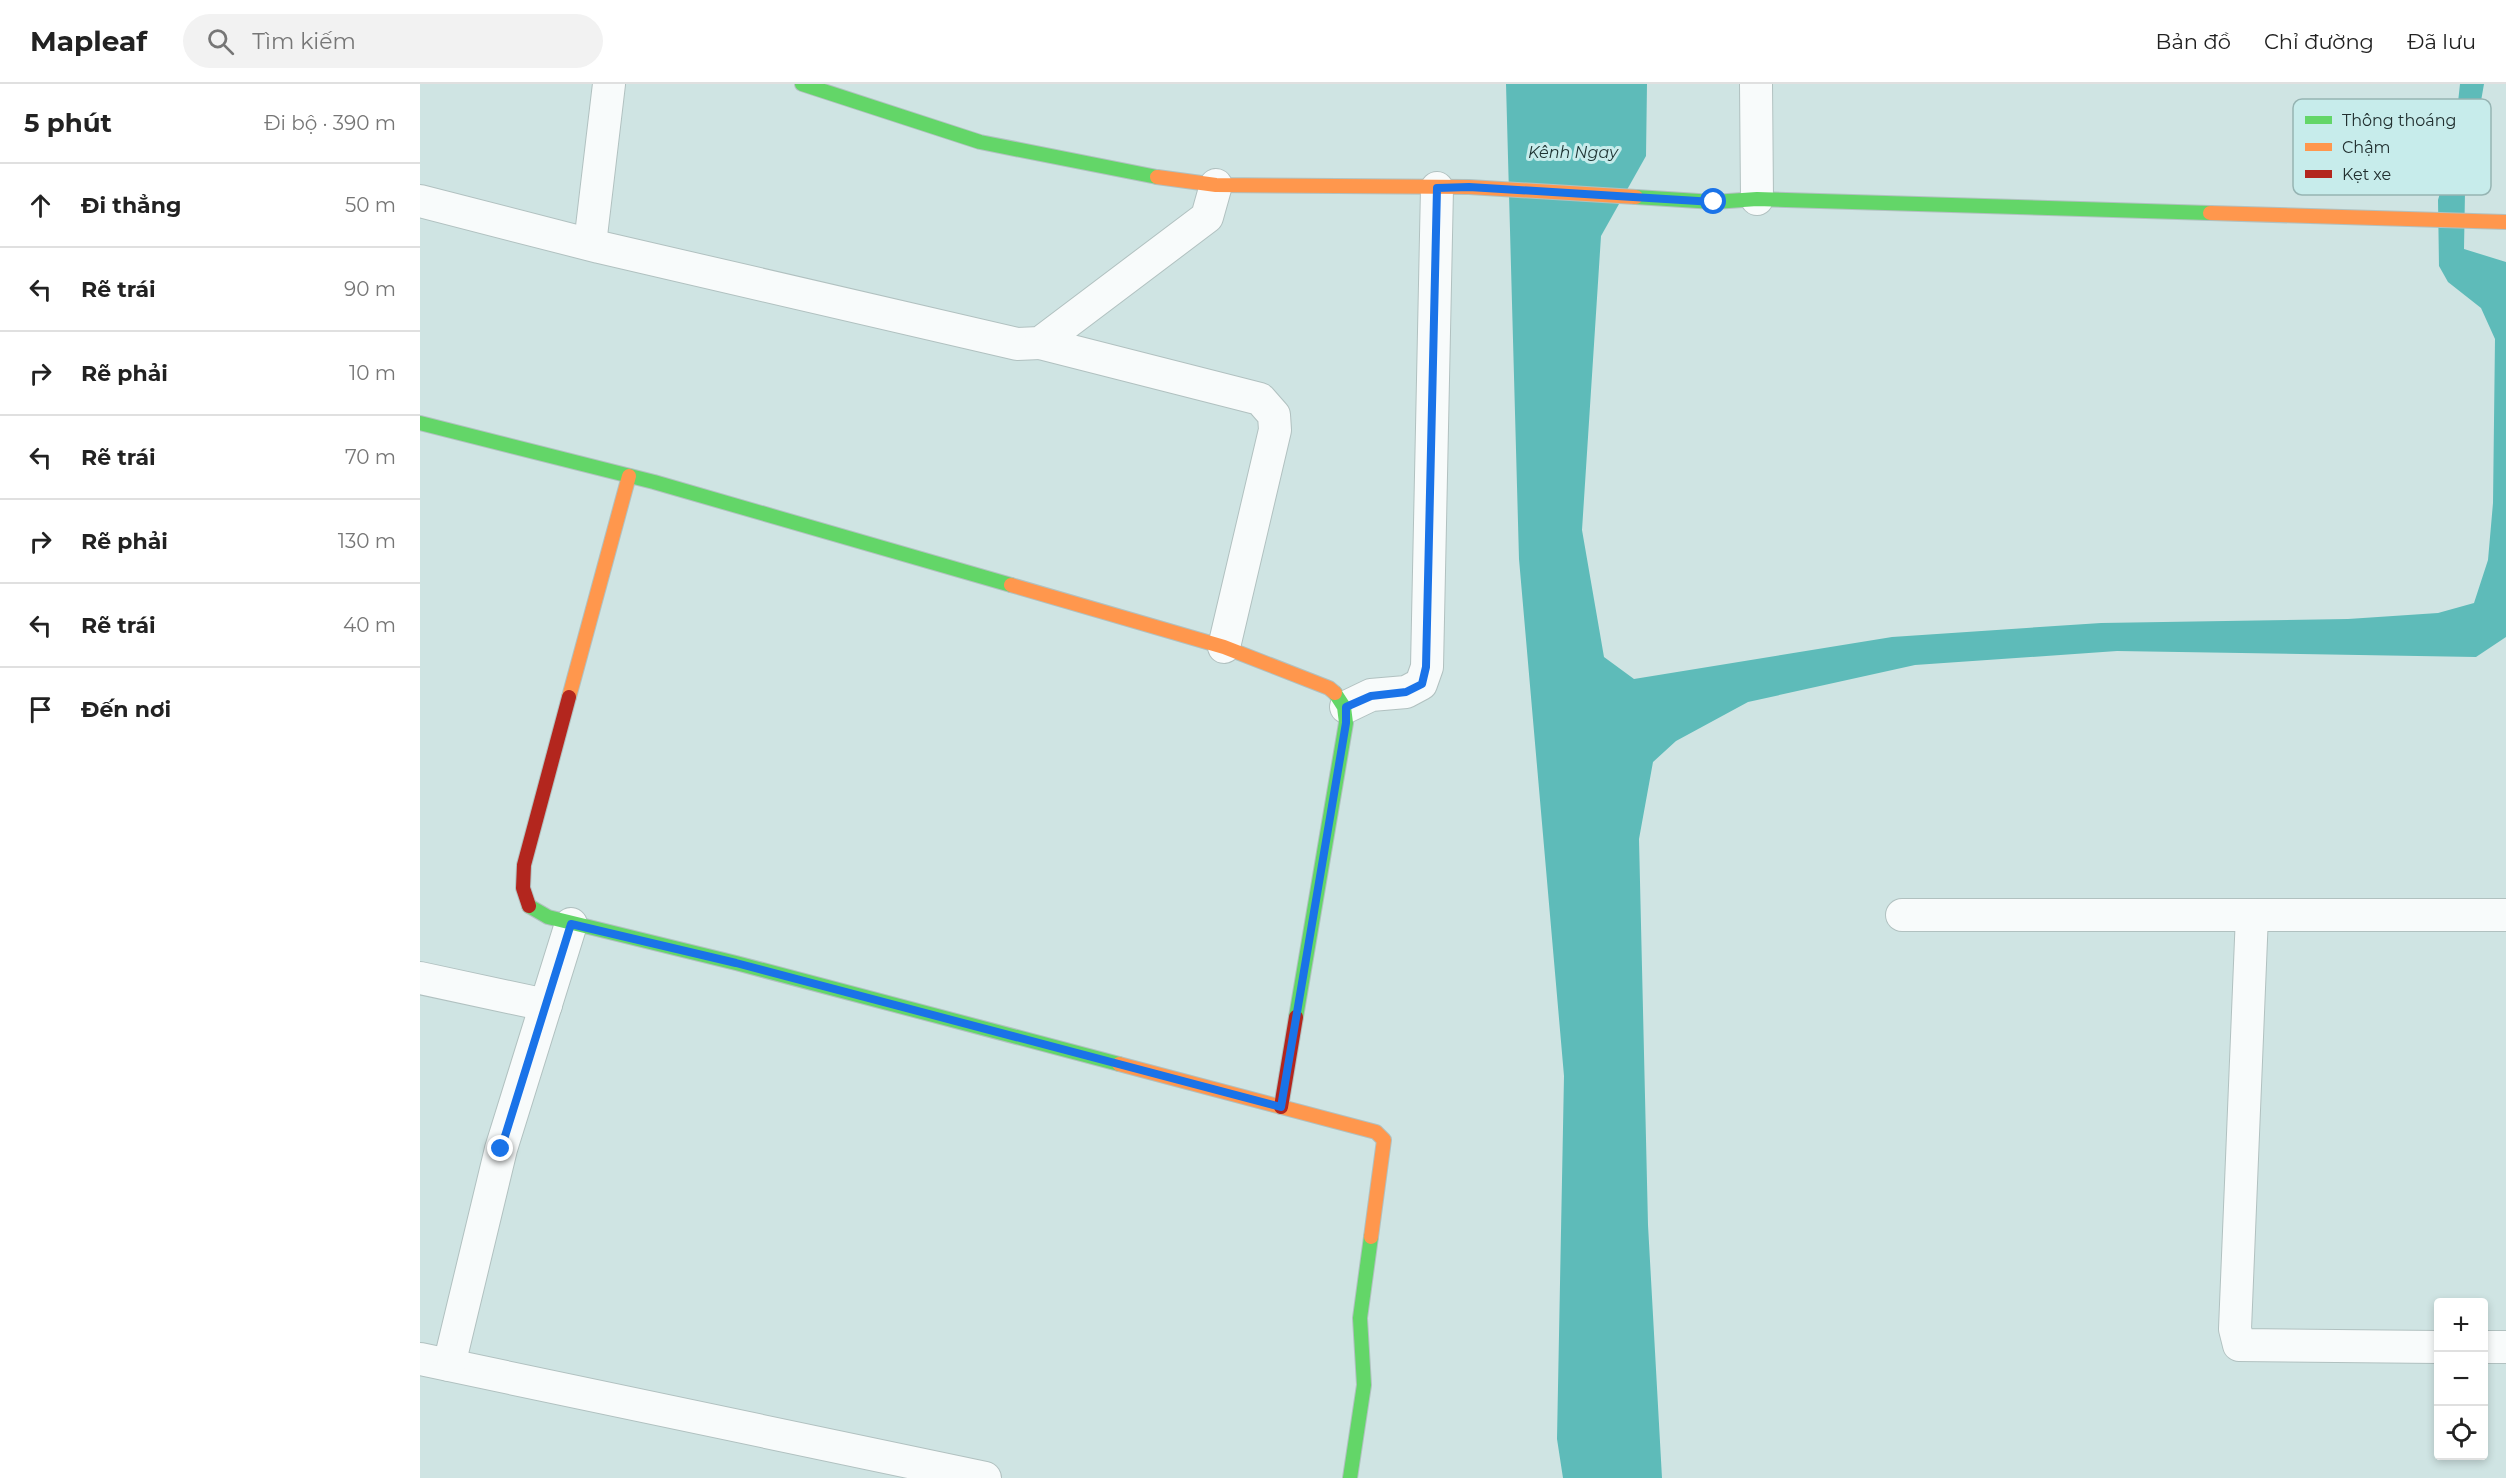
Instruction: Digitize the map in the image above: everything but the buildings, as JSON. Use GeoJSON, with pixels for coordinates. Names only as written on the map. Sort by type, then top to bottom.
{"type":"FeatureCollection","features":[{"type":"Feature","properties":{"kind":"street"},"geometry":{"type":"LineString","coordinates":[[590,244],[609,84]]}},
{"type":"Feature","properties":{"kind":"street"},"geometry":{"type":"LineString","coordinates":[[802,84],[980,142],[1130,173],[1216,185],[1469,187],[1714,202],[1757,199],[2506,222]]}},
{"type":"Feature","properties":{"kind":"street"},"geometry":{"type":"LineString","coordinates":[[1756,84],[1757,199]]}},
{"type":"Feature","properties":{"kind":"street"},"geometry":{"type":"LineString","coordinates":[[1040,343],[1207,217],[1216,185]]}},
{"type":"Feature","properties":{"kind":"street"},"geometry":{"type":"LineString","coordinates":[[1346,707],[1371,696],[1406,692],[1422,684],[1426,667],[1437,188]]}},
{"type":"Feature","properties":{"kind":"street"},"geometry":{"type":"LineString","coordinates":[[420,201],[590,244],[1017,344],[1040,343],[1260,399],[1274,415],[1275,430],[1224,647]]}},
{"type":"Feature","properties":{"kind":"street"},"geometry":{"type":"LineString","coordinates":[[420,423],[629,476],[1224,647],[1329,688],[1340,696],[1346,707],[1346,723],[1281,1107]]}},
{"type":"Feature","properties":{"kind":"street"},"geometry":{"type":"LineString","coordinates":[[629,476],[524,865],[523,888],[529,907],[539,914],[571,924],[736,963],[1376,1132],[1384,1140],[1360,1318],[1364,1385],[1350,1478]]}},
{"type":"Feature","properties":{"kind":"street"},"geometry":{"type":"LineString","coordinates":[[1902,915],[2506,915]]}},
{"type":"Feature","properties":{"kind":"street"},"geometry":{"type":"LineString","coordinates":[[2252,915],[2235,1329],[2240,1345],[2434,1347]]}},
{"type":"Feature","properties":{"kind":"street"},"geometry":{"type":"LineString","coordinates":[[571,924],[434,1362],[985,1478]]}},
{"type":"Feature","properties":{"kind":"street"},"geometry":{"type":"LineString","coordinates":[[420,978],[546,1005]]}},
{"type":"Feature","properties":{"kind":"street"},"geometry":{"type":"LineString","coordinates":[[2488,1347],[2506,1347]]}},
{"type":"Feature","properties":{"kind":"water","name":"Kênh Ngay"},"geometry":{"type":"Polygon","coordinates":[[[1506,84],[1647,84],[1646,156],[1601,236],[1582,530],[1604,657],[1634,679],[1892,637],[2101,623],[2348,619],[2438,613],[2474,603],[2488,560],[2493,503],[2495,339],[2481,308],[2448,282],[2439,266],[2439,195],[2465,195],[2464,249],[2506,262],[2506,637],[2476,657],[2117,651],[1915,665],[1748,702],[1676,741],[1653,762],[1639,839],[1648,1225],[1662,1478],[1563,1478],[1557,1439],[1564,1076],[1519,559],[1506,84]]]}},
{"type":"Feature","properties":{"kind":"water","name":"Kênh Ngay"},"geometry":{"type":"Polygon","coordinates":[[[2460,84],[2484,84],[2481,99],[2458,99],[2460,84]]]}},
{"type":"Feature","properties":{"kind":"traffic: fast"},"geometry":{"type":"LineString","coordinates":[[802,84],[980,142],[1157,177]]}},
{"type":"Feature","properties":{"kind":"traffic: fast"},"geometry":{"type":"LineString","coordinates":[[1636,197],[1714,202],[1757,199],[2210,213]]}},
{"type":"Feature","properties":{"kind":"traffic: fast"},"geometry":{"type":"LineString","coordinates":[[420,423],[654,482],[1011,585]]}},
{"type":"Feature","properties":{"kind":"traffic: fast"},"geometry":{"type":"LineString","coordinates":[[1296,1017],[1346,723],[1344,707],[1335,693]]}},
{"type":"Feature","properties":{"kind":"traffic: fast"},"geometry":{"type":"LineString","coordinates":[[529,906],[548,917],[736,963],[1119,1064]]}},
{"type":"Feature","properties":{"kind":"traffic: fast"},"geometry":{"type":"LineString","coordinates":[[1350,1478],[1364,1385],[1360,1318],[1371,1237]]}},
{"type":"Feature","properties":{"kind":"traffic: slow"},"geometry":{"type":"LineString","coordinates":[[1157,177],[1216,185],[1469,187],[1636,197]]}},
{"type":"Feature","properties":{"kind":"traffic: slow"},"geometry":{"type":"LineString","coordinates":[[2210,213],[2506,222]]}},
{"type":"Feature","properties":{"kind":"traffic: slow"},"geometry":{"type":"LineString","coordinates":[[569,697],[629,476]]}},
{"type":"Feature","properties":{"kind":"traffic: slow"},"geometry":{"type":"LineString","coordinates":[[1011,585],[1224,647],[1329,688],[1335,693]]}},
{"type":"Feature","properties":{"kind":"traffic: slow"},"geometry":{"type":"LineString","coordinates":[[1119,1064],[1376,1132],[1384,1140],[1371,1237]]}},
{"type":"Feature","properties":{"kind":"traffic: jam"},"geometry":{"type":"LineString","coordinates":[[529,906],[523,888],[524,865],[569,697]]}},
{"type":"Feature","properties":{"kind":"traffic: jam"},"geometry":{"type":"LineString","coordinates":[[1281,1107],[1296,1017]]}},
{"type":"Feature","properties":{"kind":"route"},"geometry":{"type":"LineString","coordinates":[[501,1149],[571,924],[736,963],[1281,1107],[1346,723],[1346,707],[1371,696],[1406,692],[1422,684],[1426,667],[1437,188],[1469,187],[1714,202]]}}]}
